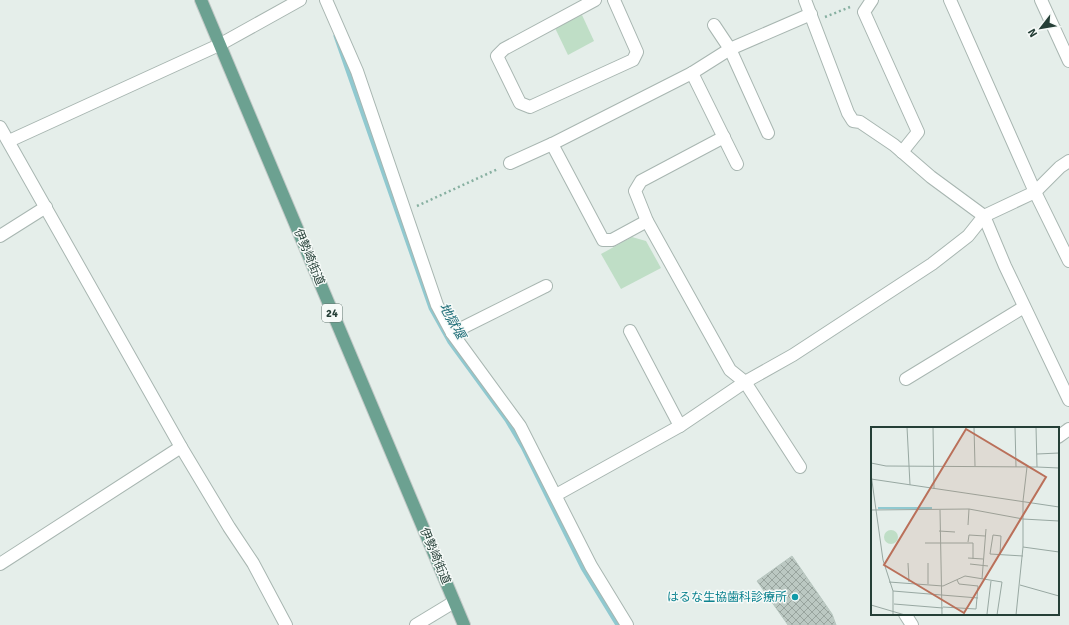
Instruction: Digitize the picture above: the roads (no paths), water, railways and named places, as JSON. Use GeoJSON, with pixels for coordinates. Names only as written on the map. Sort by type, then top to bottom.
{"type":"FeatureCollection","features":[{"type":"Feature","properties":{"kind":"main road","name":"伊勢崎街道"},"geometry":{"type":"LineString","coordinates":[[201,0],[464,625]]}},
{"type":"Feature","properties":{"kind":"street"},"geometry":{"type":"LineString","coordinates":[[9,141],[219,45],[300,0]]}},
{"type":"Feature","properties":{"kind":"street"},"geometry":{"type":"LineString","coordinates":[[326,0],[356,71],[406,211],[437,305],[452,333],[520,426],[556,495],[590,566],[627,625]]}},
{"type":"Feature","properties":{"kind":"street"},"geometry":{"type":"LineString","coordinates":[[595,0],[504,49],[497,56],[520,103],[530,107],[633,60],[637,52],[614,0]]}},
{"type":"Feature","properties":{"kind":"street"},"geometry":{"type":"LineString","coordinates":[[805,0],[848,113],[853,121],[860,122],[902,152],[930,177],[984,216],[1024,307],[1069,400]]}},
{"type":"Feature","properties":{"kind":"street"},"geometry":{"type":"LineString","coordinates":[[950,0],[1035,192],[1069,261]]}},
{"type":"Feature","properties":{"kind":"street"},"geometry":{"type":"LineString","coordinates":[[1041,0],[1069,61]]}},
{"type":"Feature","properties":{"kind":"street"},"geometry":{"type":"LineString","coordinates":[[869,4],[864,12],[918,132],[902,152]]}},
{"type":"Feature","properties":{"kind":"street"},"geometry":{"type":"LineString","coordinates":[[510,163],[552,144],[692,73],[730,49],[812,18]]}},
{"type":"Feature","properties":{"kind":"street"},"geometry":{"type":"LineString","coordinates":[[714,25],[730,49],[768,133]]}},
{"type":"Feature","properties":{"kind":"street"},"geometry":{"type":"LineString","coordinates":[[692,73],[737,164]]}},
{"type":"Feature","properties":{"kind":"street"},"geometry":{"type":"LineString","coordinates":[[0,127],[181,447],[229,527],[253,563],[286,625]]}},
{"type":"Feature","properties":{"kind":"street"},"geometry":{"type":"LineString","coordinates":[[724,137],[641,181],[635,191],[647,221],[730,370],[745,382],[800,467]]}},
{"type":"Feature","properties":{"kind":"street"},"geometry":{"type":"LineString","coordinates":[[552,144],[603,240],[612,240],[647,221]]}},
{"type":"Feature","properties":{"kind":"street"},"geometry":{"type":"LineString","coordinates":[[556,495],[680,426],[745,382],[793,355],[932,264],[968,236],[984,216],[1035,192],[1060,167],[1069,162]]}},
{"type":"Feature","properties":{"kind":"street"},"geometry":{"type":"LineString","coordinates":[[0,236],[46,207]]}},
{"type":"Feature","properties":{"kind":"street"},"geometry":{"type":"LineString","coordinates":[[452,333],[546,286]]}},
{"type":"Feature","properties":{"kind":"street"},"geometry":{"type":"LineString","coordinates":[[906,379],[1024,307]]}},
{"type":"Feature","properties":{"kind":"street"},"geometry":{"type":"LineString","coordinates":[[630,331],[680,426]]}},
{"type":"Feature","properties":{"kind":"street"},"geometry":{"type":"LineString","coordinates":[[1059,436],[1069,429]]}},
{"type":"Feature","properties":{"kind":"street"},"geometry":{"type":"LineString","coordinates":[[0,564],[181,447]]}},
{"type":"Feature","properties":{"kind":"street"},"geometry":{"type":"LineString","coordinates":[[416,625],[454,602]]}},
{"type":"Feature","properties":{"kind":"street"},"geometry":{"type":"LineString","coordinates":[[906,615],[912,625]]}},
{"type":"Feature","properties":{"kind":"waterway","name":"地獄堰"},"geometry":{"type":"LineString","coordinates":[[336,36],[431,308],[450,342],[507,420],[523,447],[583,568],[618,625]]}},
{"type":"Feature","properties":{"kind":"place","name":"はるな生協歯科診療所"},"geometry":{"type":"Point","coordinates":[795,597]}}]}
